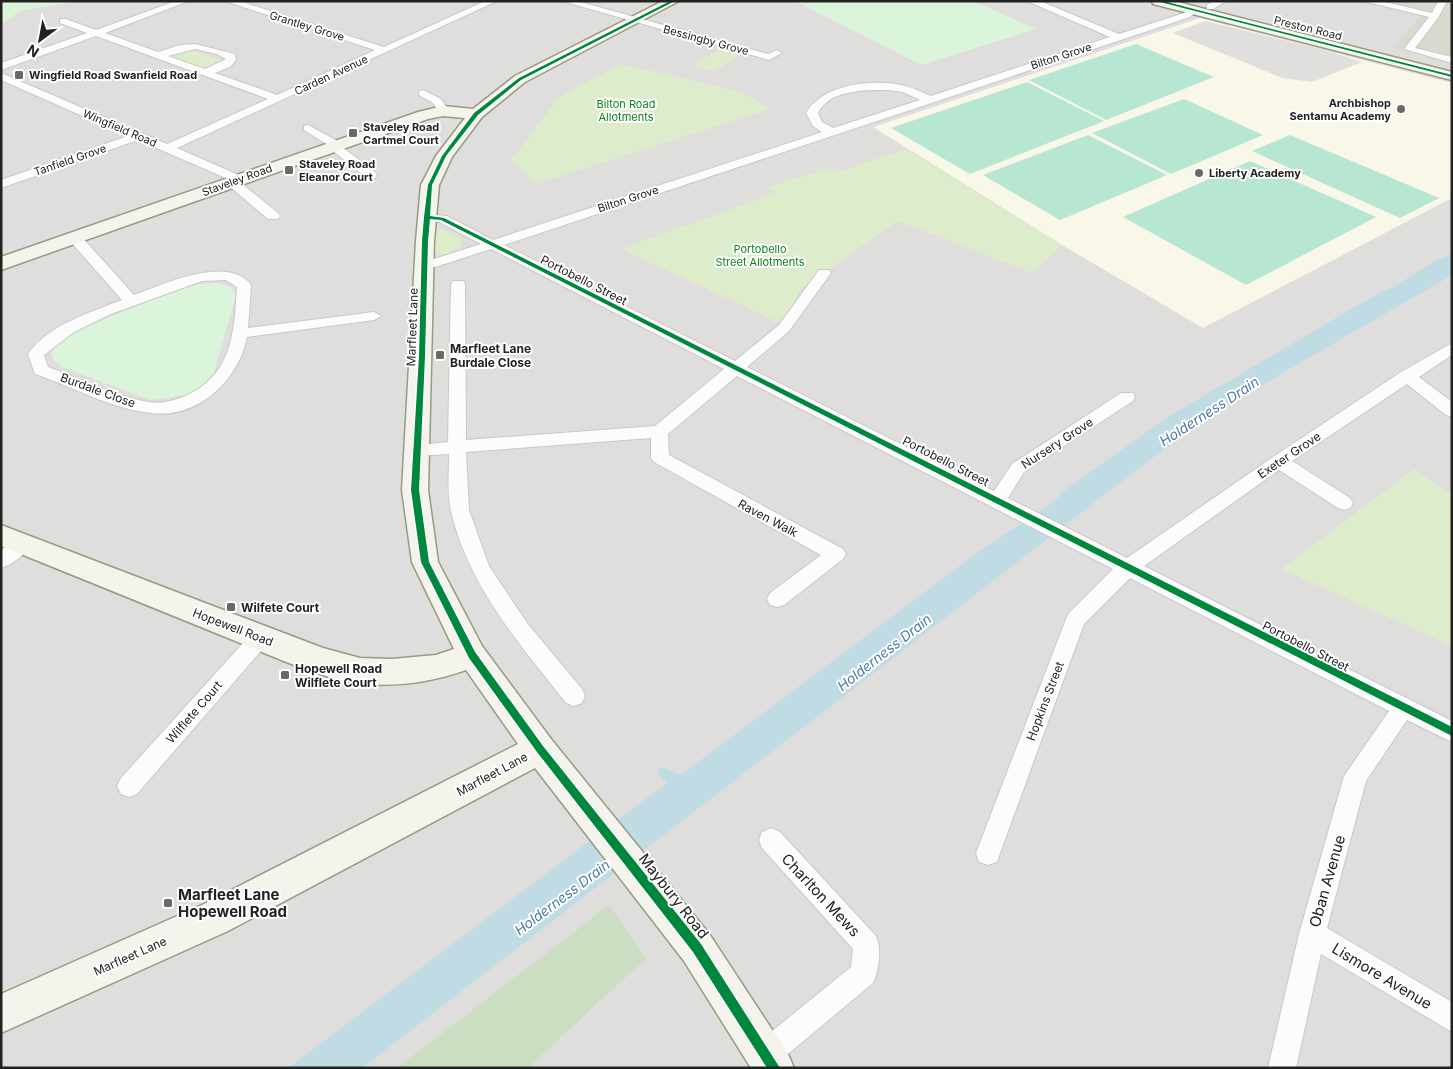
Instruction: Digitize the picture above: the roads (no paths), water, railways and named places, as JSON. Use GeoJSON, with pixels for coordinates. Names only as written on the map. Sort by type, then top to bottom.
{"type":"FeatureCollection","features":[{"type":"Feature","properties":{"kind":"street"},"geometry":{"type":"LineString","coordinates":[[1,67],[185,1]]}},
{"type":"Feature","properties":{"kind":"street","name":"Grantley Grove"},"geometry":{"type":"LineString","coordinates":[[229,1],[384,50]]}},
{"type":"Feature","properties":{"kind":"street"},"geometry":{"type":"LineString","coordinates":[[465,1],[483,6]]}},
{"type":"Feature","properties":{"kind":"street","name":"Carden Avenue"},"geometry":{"type":"LineString","coordinates":[[168,148],[493,1]]}},
{"type":"Feature","properties":{"kind":"street"},"geometry":{"type":"LineString","coordinates":[[566,1],[635,20]]}},
{"type":"Feature","properties":{"kind":"street","name":"Marfleet Lane"},"geometry":{"type":"LineString","coordinates":[[1,1014],[215,918],[540,749],[472,655],[425,562],[415,490],[430,185],[444,156],[476,114],[520,79],[673,1]]}},
{"type":"Feature","properties":{"kind":"street"},"geometry":{"type":"LineString","coordinates":[[1031,1],[1118,38]]}},
{"type":"Feature","properties":{"kind":"street","name":"Preston Road"},"geometry":{"type":"LineString","coordinates":[[1158,1],[1192,6],[1452,76]]}},
{"type":"Feature","properties":{"kind":"street"},"geometry":{"type":"LineString","coordinates":[[1367,1],[1436,16]]}},
{"type":"Feature","properties":{"kind":"street"},"geometry":{"type":"LineString","coordinates":[[1444,1],[1436,16],[1409,49],[1452,60]]}},
{"type":"Feature","properties":{"kind":"street","name":"Preston Road"},"geometry":{"type":"LineString","coordinates":[[1192,6],[1216,4],[1452,68]]}},
{"type":"Feature","properties":{"kind":"street","name":"Bilton Grove"},"geometry":{"type":"LineString","coordinates":[[425,263],[435,263],[491,245],[928,99],[1118,38],[1192,6]]}},
{"type":"Feature","properties":{"kind":"street"},"geometry":{"type":"LineString","coordinates":[[63,20],[95,34],[160,55],[278,99]]}},
{"type":"Feature","properties":{"kind":"street","name":"Bessingby Grove"},"geometry":{"type":"LineString","coordinates":[[635,20],[769,57],[776,52]]}},
{"type":"Feature","properties":{"kind":"street"},"geometry":{"type":"LineString","coordinates":[[160,55],[177,48],[200,46],[231,56],[231,60],[226,65],[207,72]]}},
{"type":"Feature","properties":{"kind":"street","name":"Wingfield Road"},"geometry":{"type":"LineString","coordinates":[[1,76],[168,148],[236,181],[274,216]]}},
{"type":"Feature","properties":{"kind":"street"},"geometry":{"type":"LineString","coordinates":[[831,132],[818,124],[812,113],[816,105],[836,94],[867,87],[889,86],[912,91],[928,99]]}},
{"type":"Feature","properties":{"kind":"street"},"geometry":{"type":"LineString","coordinates":[[423,92],[437,101],[443,111]]}},
{"type":"Feature","properties":{"kind":"street","name":"Staveley Road"},"geometry":{"type":"LineString","coordinates":[[1,264],[424,114],[443,111],[476,114]]}},
{"type":"Feature","properties":{"kind":"street"},"geometry":{"type":"LineString","coordinates":[[308,128],[335,146],[371,175]]}},
{"type":"Feature","properties":{"kind":"street","name":"Tanfield Grove"},"geometry":{"type":"LineString","coordinates":[[1,184],[138,136]]}},
{"type":"Feature","properties":{"kind":"street","name":"Portobello Street"},"geometry":{"type":"LineString","coordinates":[[427,218],[442,219],[637,320],[1020,511],[1452,732]]}},
{"type":"Feature","properties":{"kind":"street"},"geometry":{"type":"LineString","coordinates":[[75,238],[130,301]]}},
{"type":"Feature","properties":{"kind":"street"},"geometry":{"type":"LineString","coordinates":[[417,450],[456,445],[660,432],[784,328],[812,292],[824,272]]}},
{"type":"Feature","properties":{"kind":"street","name":"Burdale Close"},"geometry":{"type":"LineString","coordinates":[[229,276],[244,285],[242,333],[228,371],[218,385],[195,400],[169,408],[147,408],[41,370],[36,354],[49,340],[67,328],[130,301],[200,277],[229,276]]}},
{"type":"Feature","properties":{"kind":"street"},"geometry":{"type":"LineString","coordinates":[[458,284],[456,445],[460,510],[480,568],[520,629],[574,696]]}},
{"type":"Feature","properties":{"kind":"street"},"geometry":{"type":"LineString","coordinates":[[242,333],[374,316]]}},
{"type":"Feature","properties":{"kind":"street"},"geometry":{"type":"LineString","coordinates":[[623,330],[637,320]]}},
{"type":"Feature","properties":{"kind":"street","name":"Exeter Grove"},"geometry":{"type":"LineString","coordinates":[[1128,566],[1278,461],[1452,348]]}},
{"type":"Feature","properties":{"kind":"street"},"geometry":{"type":"LineString","coordinates":[[1408,376],[1452,412]]}},
{"type":"Feature","properties":{"kind":"street","name":"Nursery Grove"},"geometry":{"type":"LineString","coordinates":[[998,500],[1018,468],[1127,397]]}},
{"type":"Feature","properties":{"kind":"street","name":"Raven Walk"},"geometry":{"type":"LineString","coordinates":[[660,432],[660,458],[836,554],[777,599]]}},
{"type":"Feature","properties":{"kind":"street"},"geometry":{"type":"LineString","coordinates":[[1278,461],[1344,503]]}},
{"type":"Feature","properties":{"kind":"street","name":"Hopewell Road"},"geometry":{"type":"LineString","coordinates":[[8,547],[323,661],[360,671],[392,672],[436,668],[472,655]]}},
{"type":"Feature","properties":{"kind":"street","name":"Hopkins Street"},"geometry":{"type":"LineString","coordinates":[[988,853],[1076,619],[1128,566]]}},
{"type":"Feature","properties":{"kind":"street","name":"Wilflete Court"},"geometry":{"type":"LineString","coordinates":[[129,786],[260,638]]}},
{"type":"Feature","properties":{"kind":"street","name":"Oban Avenue"},"geometry":{"type":"LineString","coordinates":[[1282,1068],[1312,934],[1356,776],[1403,708]]}},
{"type":"Feature","properties":{"kind":"street","name":"Maybury Road"},"geometry":{"type":"LineString","coordinates":[[540,749],[594,815],[697,948],[770,1061]]}},
{"type":"Feature","properties":{"kind":"street","name":"Charlton Mews"},"geometry":{"type":"LineString","coordinates":[[770,1061],[864,974],[867,945],[771,840]]}},
{"type":"Feature","properties":{"kind":"street","name":"Lismore Avenue"},"geometry":{"type":"LineString","coordinates":[[1312,934],[1452,1018]]}},
{"type":"Feature","properties":{"kind":"water","name":"Holderness Drain"},"geometry":{"type":"Polygon","coordinates":[[[1452,253],[1452,275],[1262,385],[1152,458],[362,1068],[288,1068],[667,783],[657,773],[661,767],[681,775],[977,553],[1054,502],[1061,493],[1168,417],[1382,291],[1392,288],[1436,260],[1452,253]]]}},
{"type":"Feature","properties":{"kind":"place","name":"Wingfield Road Swanfield Road"},"geometry":{"type":"Point","coordinates":[19,75]}},
{"type":"Feature","properties":{"kind":"place","name":"Archbishop Sentamu Academy"},"geometry":{"type":"Point","coordinates":[1401,109]}},
{"type":"Feature","properties":{"kind":"place","name":"Staveley Road Cartmel Court"},"geometry":{"type":"Point","coordinates":[353,133]}},
{"type":"Feature","properties":{"kind":"place","name":"Staveley Road Eleanor Court"},"geometry":{"type":"Point","coordinates":[289,170]}},
{"type":"Feature","properties":{"kind":"place","name":"Liberty Academy"},"geometry":{"type":"Point","coordinates":[1199,173]}},
{"type":"Feature","properties":{"kind":"place","name":"Marfleet Lane Burdale Close"},"geometry":{"type":"Point","coordinates":[440,355]}},
{"type":"Feature","properties":{"kind":"place","name":"Wilfete Court"},"geometry":{"type":"Point","coordinates":[231,607]}},
{"type":"Feature","properties":{"kind":"place","name":"Hopewell Road Wilflete Court"},"geometry":{"type":"Point","coordinates":[285,675]}},
{"type":"Feature","properties":{"kind":"place","name":"Marfleet Lane Hopewell Road"},"geometry":{"type":"Point","coordinates":[168,903]}},
{"type":"Feature","properties":{"kind":"park label","name":"Bilton Road Allotments"},"geometry":{"type":"Point","coordinates":[626,110]}},
{"type":"Feature","properties":{"kind":"park label","name":"Portobello Street Allotments"},"geometry":{"type":"Point","coordinates":[760,255]}}]}
